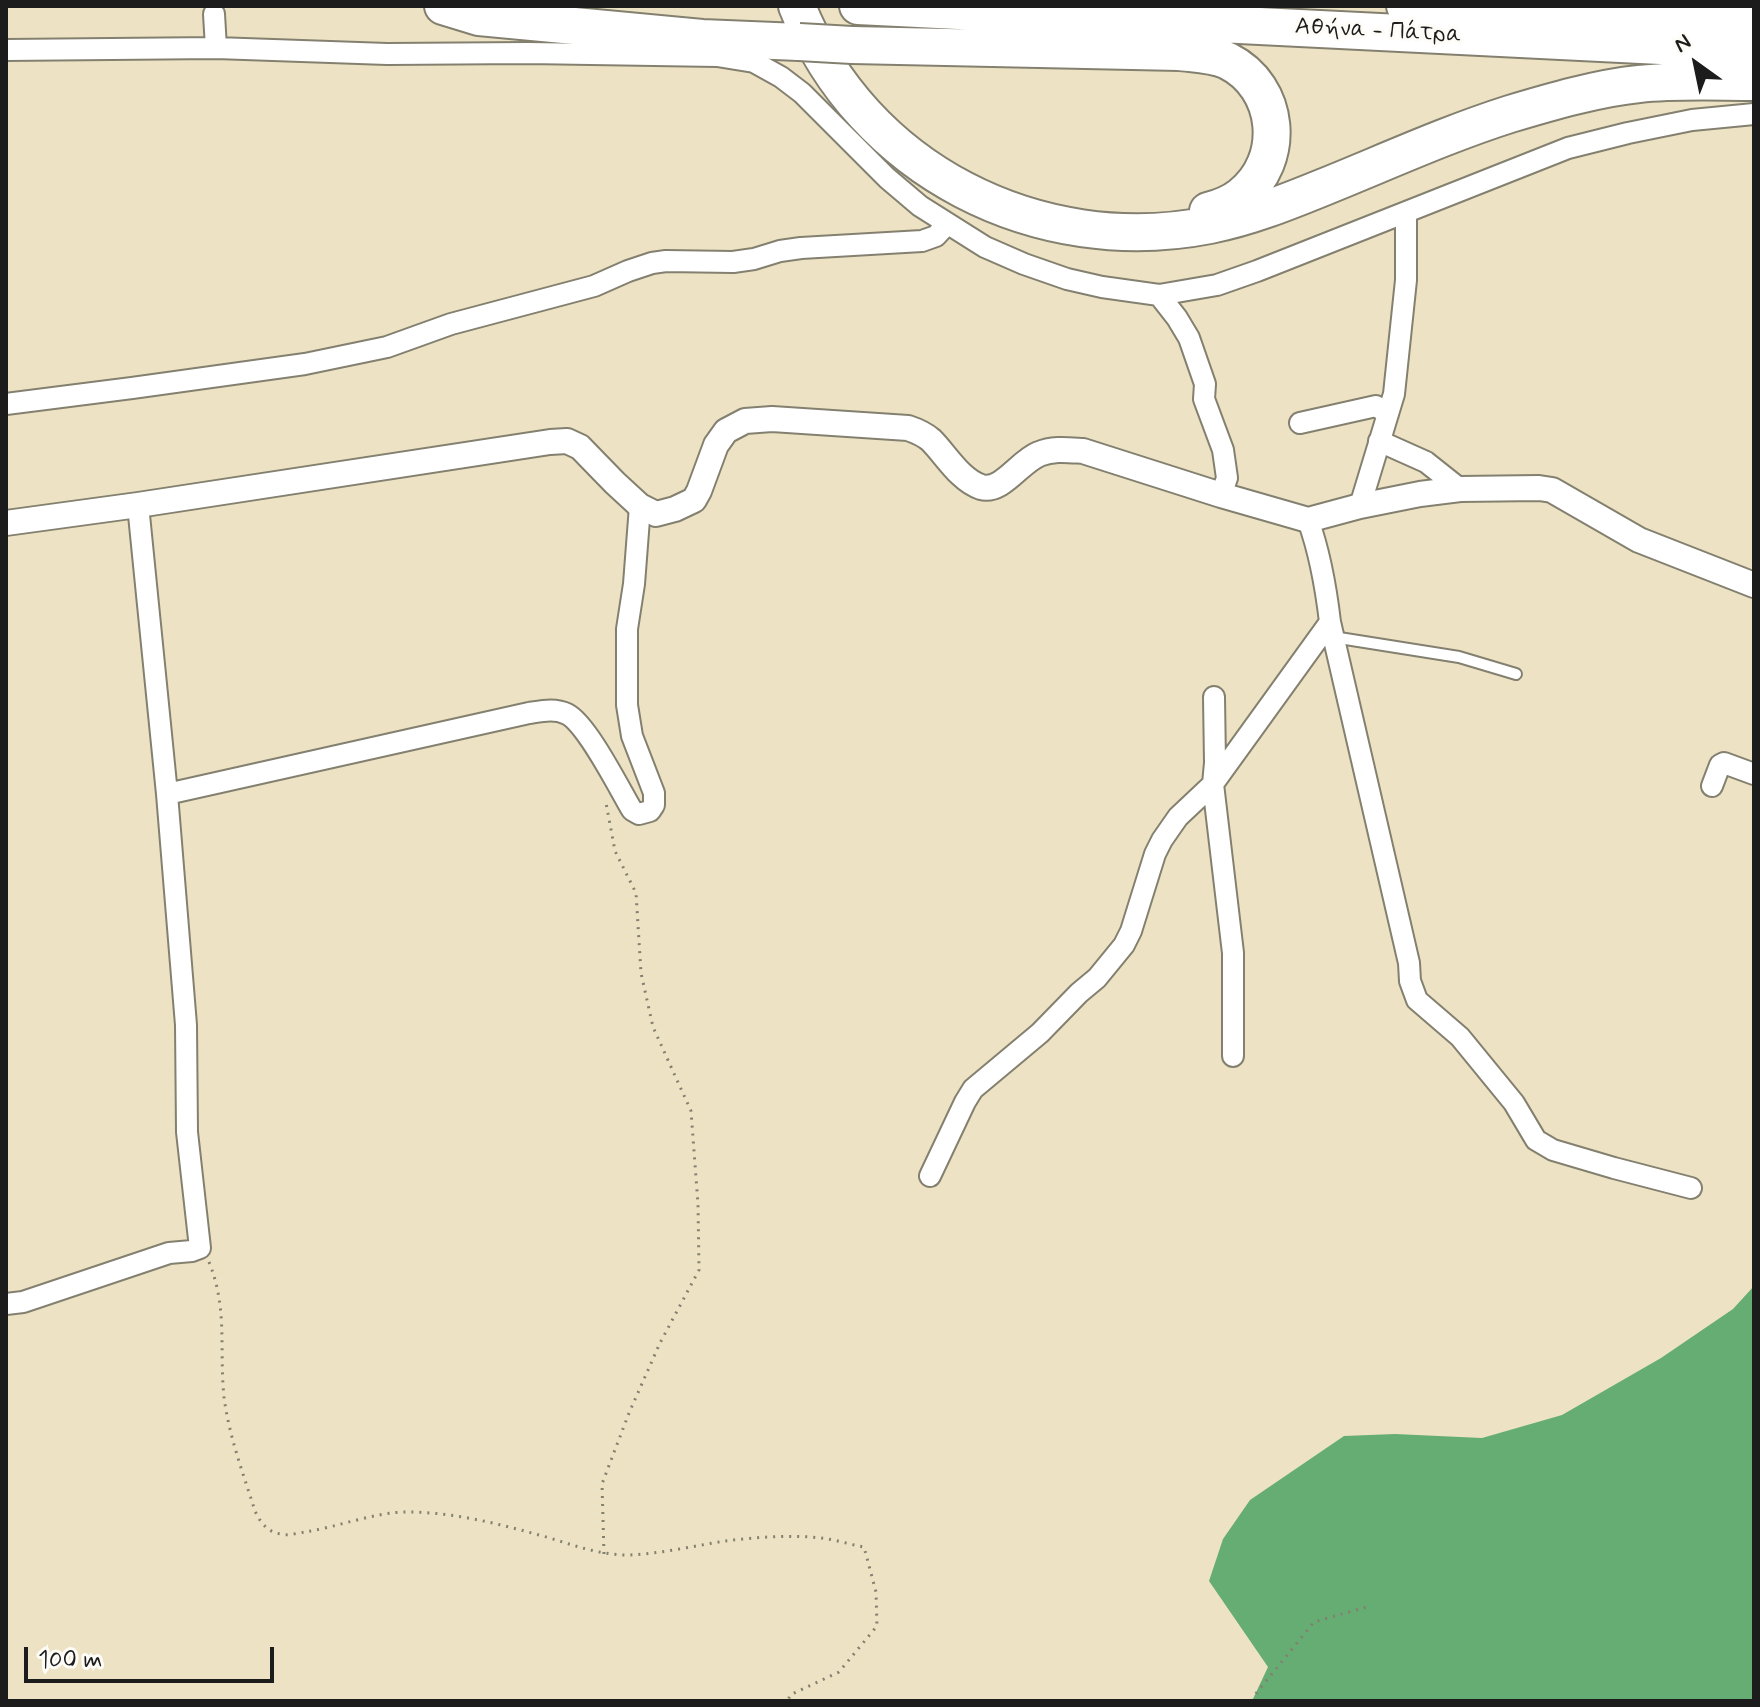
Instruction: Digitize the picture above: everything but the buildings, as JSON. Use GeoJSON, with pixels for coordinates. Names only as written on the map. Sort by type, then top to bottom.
{"type":"FeatureCollection","features":[{"type":"Feature","properties":{"kind":"highway"},"geometry":{"type":"LineString","coordinates":[[443,6],[479,17],[702,38],[799,42],[852,45],[1150,51],[1209,55],[1242,70],[1265,98],[1271,116],[1272,134],[1264,170],[1253,185],[1232,202],[1206,212],[1148,218],[1090,215],[1033,203],[993,189],[958,172],[919,146],[876,106],[854,79],[828,36],[814,6]]}},
{"type":"Feature","properties":{"kind":"highway"},"geometry":{"type":"LineString","coordinates":[[797,6],[824,59],[853,101],[888,138],[928,170],[973,195],[1030,217],[1120,232],[1181,230],[1251,215],[1432,143],[1508,115],[1573,96],[1638,84],[1754,82]]}},
{"type":"Feature","properties":{"kind":"highway","name":"Αθήνα - Πάτρα"},"geometry":{"type":"LineString","coordinates":[[858,6],[1754,53]]}},
{"type":"Feature","properties":{"kind":"highway","name":"Αθήνα - Πάτρα"},"geometry":{"type":"LineString","coordinates":[[1405,6],[1754,25]]}},
{"type":"Feature","properties":{"kind":"highway"},"geometry":{"type":"LineString","coordinates":[[1559,6],[1665,19]]}},
{"type":"Feature","properties":{"kind":"street"},"geometry":{"type":"LineString","coordinates":[[214,14],[216,48]]}},
{"type":"Feature","properties":{"kind":"street"},"geometry":{"type":"LineString","coordinates":[[6,50],[216,48],[387,54],[717,56],[754,62],[802,93],[887,178],[920,206],[985,247],[1067,279],[1159,295],[1217,285],[1568,148],[1692,120],[1754,114]]}},
{"type":"Feature","properties":{"kind":"street"},"geometry":{"type":"LineString","coordinates":[[1360,506],[1394,394],[1406,280],[1406,213]]}},
{"type":"Feature","properties":{"kind":"street"},"geometry":{"type":"LineString","coordinates":[[6,404],[305,364],[387,347],[451,324],[594,286],[652,263],[733,262],[801,248],[922,241],[936,236],[947,224]]}},
{"type":"Feature","properties":{"kind":"street"},"geometry":{"type":"LineString","coordinates":[[1159,295],[1189,338],[1203,376],[1204,399],[1223,450],[1227,478],[1221,495]]}},
{"type":"Feature","properties":{"kind":"street"},"geometry":{"type":"LineString","coordinates":[[1300,423],[1376,406],[1388,414]]}},
{"type":"Feature","properties":{"kind":"street"},"geometry":{"type":"LineString","coordinates":[[6,523],[567,441],[580,447],[640,506],[656,514],[694,500],[716,445],[726,431],[745,421],[772,419],[908,428],[930,440],[976,485],[988,489],[1001,485],[1027,460],[1043,452],[1061,449],[1083,451],[1308,520],[1360,506],[1460,489],[1552,490],[1639,540],[1754,585]]}},
{"type":"Feature","properties":{"kind":"street"},"geometry":{"type":"LineString","coordinates":[[1379,441],[1426,462],[1460,489]]}},
{"type":"Feature","properties":{"kind":"street"},"geometry":{"type":"LineString","coordinates":[[6,1304],[23,1302],[169,1253],[200,1248],[187,1132],[186,1025],[167,794],[138,505]]}},
{"type":"Feature","properties":{"kind":"street"},"geometry":{"type":"LineString","coordinates":[[167,794],[550,710],[565,713],[586,733],[632,810],[639,814],[650,811],[654,805],[654,793],[632,736],[627,705],[627,629],[640,506]]}},
{"type":"Feature","properties":{"kind":"street"},"geometry":{"type":"LineString","coordinates":[[1308,520],[1409,963],[1410,981],[1417,1000],[1460,1037],[1514,1103],[1536,1140],[1553,1150],[1691,1188]]}},
{"type":"Feature","properties":{"kind":"street"},"geometry":{"type":"LineString","coordinates":[[930,1176],[973,1089],[1040,1033],[1097,978],[1124,945],[1162,840],[1178,817],[1213,784],[1332,630]]}},
{"type":"Feature","properties":{"kind":"street"},"geometry":{"type":"LineString","coordinates":[[1214,697],[1213,784],[1233,953],[1233,1056]]}},
{"type":"Feature","properties":{"kind":"street"},"geometry":{"type":"LineString","coordinates":[[1712,786],[1723,763],[1754,774]]}},
{"type":"Feature","properties":{"kind":"lane"},"geometry":{"type":"LineString","coordinates":[[1332,630],[1459,657],[1516,674]]}},
{"type":"Feature","properties":{"kind":"path"},"geometry":{"type":"LineString","coordinates":[[604,794],[615,851],[636,893],[641,973],[653,1027],[691,1111],[699,1270],[660,1343],[602,1484],[604,1554]]}},
{"type":"Feature","properties":{"kind":"path"},"geometry":{"type":"LineString","coordinates":[[200,1248],[215,1279],[223,1318],[224,1395],[230,1436],[255,1511],[265,1527],[285,1535],[405,1512],[455,1515],[541,1535],[604,1554],[643,1553],[776,1537],[827,1539],[864,1547],[876,1592],[877,1626],[839,1672],[790,1695],[788,1701]]}},
{"type":"Feature","properties":{"kind":"path"},"geometry":{"type":"LineString","coordinates":[[1253,1701],[1314,1622],[1370,1606]]}},
{"type":"Feature","properties":{"kind":"green space"},"geometry":{"type":"Polygon","coordinates":[[[1754,1286],[1754,1701],[1252,1701],[1268,1667],[1209,1581],[1223,1539],[1250,1500],[1344,1436],[1395,1434],[1482,1438],[1562,1415],[1661,1358],[1733,1309],[1754,1286]]]}}]}
